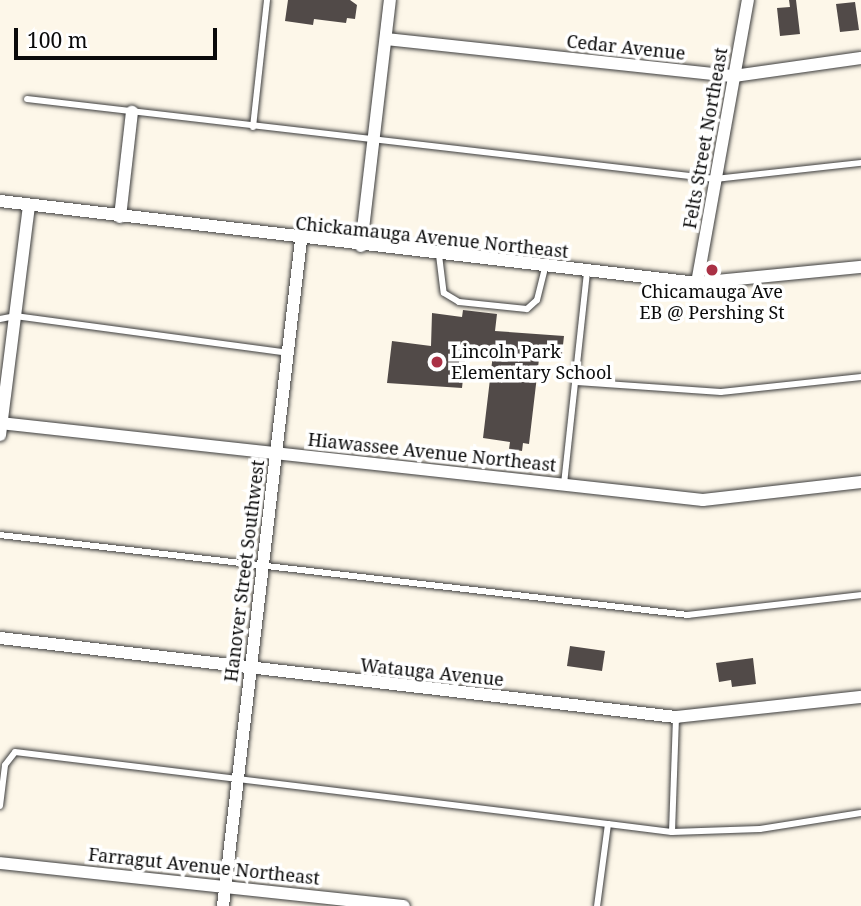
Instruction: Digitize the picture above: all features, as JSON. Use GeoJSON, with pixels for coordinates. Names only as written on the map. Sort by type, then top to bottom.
{"type":"FeatureCollection","features":[{"type":"Feature","properties":{"kind":"street"},"geometry":{"type":"LineString","coordinates":[[361,246],[390,0]]}},
{"type":"Feature","properties":{"kind":"street","name":"Felts Street Northeast"},"geometry":{"type":"LineString","coordinates":[[696,283],[748,0]]}},
{"type":"Feature","properties":{"kind":"street","name":"Cedar Avenue"},"geometry":{"type":"LineString","coordinates":[[386,39],[734,76],[861,58]]}},
{"type":"Feature","properties":{"kind":"street"},"geometry":{"type":"LineString","coordinates":[[120,217],[132,112]]}},
{"type":"Feature","properties":{"kind":"street","name":"Chickamauga Avenue Northeast"},"geometry":{"type":"LineString","coordinates":[[0,201],[301,240],[696,283],[861,267]]}},
{"type":"Feature","properties":{"kind":"street"},"geometry":{"type":"LineString","coordinates":[[0,427],[29,205]]}},
{"type":"Feature","properties":{"kind":"street","name":"Hanover Street Southwest"},"geometry":{"type":"LineString","coordinates":[[223,906],[301,240]]}},
{"type":"Feature","properties":{"kind":"street","name":"Hiawassee Avenue Northeast"},"geometry":{"type":"LineString","coordinates":[[0,427],[275,453],[702,500],[861,482]]}},
{"type":"Feature","properties":{"kind":"street","name":"Watauga Avenue"},"geometry":{"type":"LineString","coordinates":[[0,638],[250,670],[676,717],[861,697]]}},
{"type":"Feature","properties":{"kind":"street","name":"Farragut Avenue Northeast"},"geometry":{"type":"LineString","coordinates":[[0,863],[226,884],[404,906]]}},
{"type":"Feature","properties":{"kind":"lane"},"geometry":{"type":"LineString","coordinates":[[253,127],[267,0]]}},
{"type":"Feature","properties":{"kind":"lane"},"geometry":{"type":"LineString","coordinates":[[27,99],[373,142],[715,180],[861,163]]}},
{"type":"Feature","properties":{"kind":"lane"},"geometry":{"type":"LineString","coordinates":[[439,255],[444,293],[459,302],[527,309],[537,300],[545,267]]}},
{"type":"Feature","properties":{"kind":"lane"},"geometry":{"type":"LineString","coordinates":[[564,484],[587,272]]}},
{"type":"Feature","properties":{"kind":"lane"},"geometry":{"type":"LineString","coordinates":[[0,318],[15,316],[289,353]]}},
{"type":"Feature","properties":{"kind":"lane"},"geometry":{"type":"LineString","coordinates":[[577,382],[721,392],[861,377]]}},
{"type":"Feature","properties":{"kind":"lane"},"geometry":{"type":"LineString","coordinates":[[0,535],[263,563],[688,615],[861,595]]}},
{"type":"Feature","properties":{"kind":"lane"},"geometry":{"type":"LineString","coordinates":[[672,832],[676,717]]}},
{"type":"Feature","properties":{"kind":"lane"},"geometry":{"type":"LineString","coordinates":[[0,805],[5,765],[15,752],[672,832],[760,829],[861,813]]}},
{"type":"Feature","properties":{"kind":"lane"},"geometry":{"type":"LineString","coordinates":[[597,906],[608,824]]}},
{"type":"Feature","properties":{"kind":"building"},"geometry":{"type":"Polygon","coordinates":[[[288,0],[350,0],[357,5],[355,19],[347,18],[346,23],[314,19],[313,25],[285,21],[288,0]]]}},
{"type":"Feature","properties":{"kind":"building"},"geometry":{"type":"Polygon","coordinates":[[[789,0],[796,0],[800,34],[780,36],[777,8],[790,7],[789,0]]]}},
{"type":"Feature","properties":{"kind":"building"},"geometry":{"type":"Polygon","coordinates":[[[855,2],[859,30],[840,32],[836,4],[855,2]]]}},
{"type":"Feature","properties":{"kind":"building","name":"Lincoln Park Elementary School"},"geometry":{"type":"Polygon","coordinates":[[[463,310],[497,314],[495,331],[564,336],[562,354],[555,353],[554,361],[539,359],[529,444],[523,443],[522,451],[509,449],[510,442],[483,438],[493,354],[466,351],[462,388],[387,383],[392,341],[431,346],[432,313],[462,317],[463,310]]]}},
{"type":"Feature","properties":{"kind":"building"},"geometry":{"type":"Polygon","coordinates":[[[570,646],[605,651],[602,671],[567,666],[570,646]]]}},
{"type":"Feature","properties":{"kind":"building"},"geometry":{"type":"Polygon","coordinates":[[[753,658],[756,684],[732,687],[731,680],[719,682],[716,663],[753,658]]]}},
{"type":"Feature","properties":{"kind":"place","name":"Chicamauga Ave EB @ Pershing St"},"geometry":{"type":"Point","coordinates":[712,270]}},
{"type":"Feature","properties":{"kind":"place","name":"Lincoln Park Elementary School"},"geometry":{"type":"Point","coordinates":[437,362]}}]}
